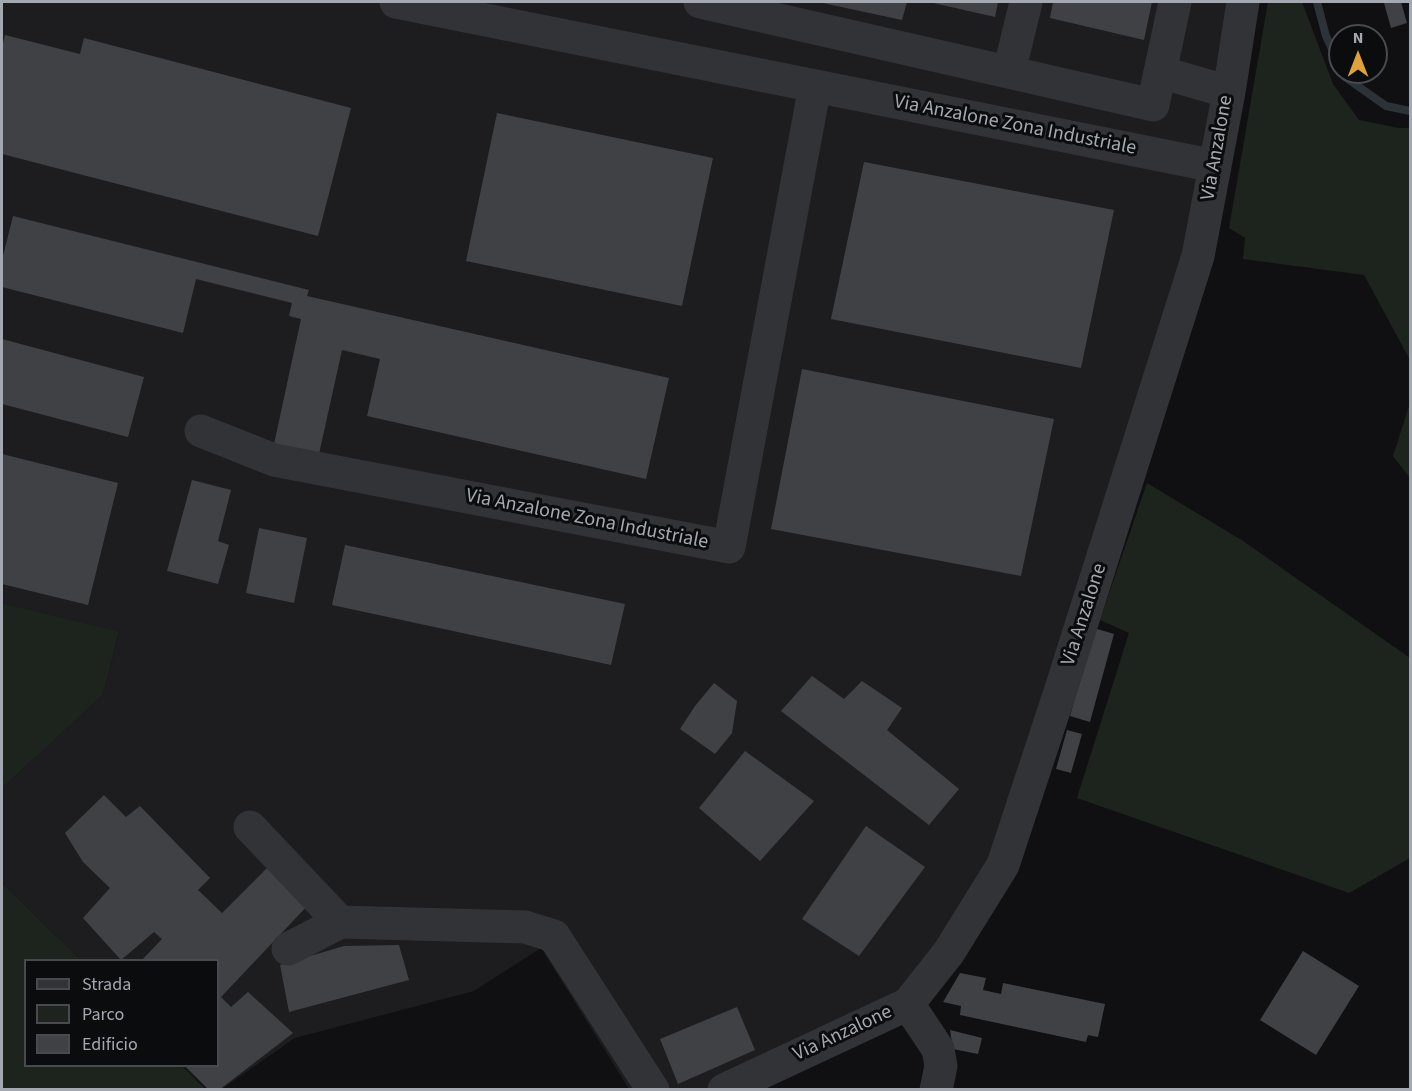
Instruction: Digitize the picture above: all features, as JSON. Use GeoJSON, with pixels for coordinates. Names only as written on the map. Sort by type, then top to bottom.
{"type":"FeatureCollection","features":[{"type":"Feature","properties":{"kind":"street","name":"Via Anzalone Zona Industriale"},"geometry":{"type":"LineString","coordinates":[[396,2],[1215,166]]}},
{"type":"Feature","properties":{"kind":"street"},"geometry":{"type":"LineString","coordinates":[[700,2],[1154,105],[1175,2]]}},
{"type":"Feature","properties":{"kind":"street"},"geometry":{"type":"LineString","coordinates":[[1009,72],[1026,2]]}},
{"type":"Feature","properties":{"kind":"street","name":"Via Anzalone"},"geometry":{"type":"LineString","coordinates":[[724,1089],[908,1004],[950,952],[1003,865],[1198,256],[1229,92],[1243,2]]}},
{"type":"Feature","properties":{"kind":"street"},"geometry":{"type":"LineString","coordinates":[[1160,72],[1229,92]]}},
{"type":"Feature","properties":{"kind":"street","name":"Via Anzalone Zona Industriale"},"geometry":{"type":"LineString","coordinates":[[201,431],[274,460],[729,547],[815,86]]}},
{"type":"Feature","properties":{"kind":"street"},"geometry":{"type":"LineString","coordinates":[[250,827],[340,922]]}},
{"type":"Feature","properties":{"kind":"street"},"geometry":{"type":"LineString","coordinates":[[288,949],[340,922],[525,927],[554,936],[653,1089]]}},
{"type":"Feature","properties":{"kind":"street"},"geometry":{"type":"LineString","coordinates":[[908,1004],[938,1048],[941,1066],[936,1089]]}},
{"type":"Feature","properties":{"kind":"shaded area"},"geometry":{"type":"Polygon","coordinates":[[[2,2],[1231,2],[1192,257],[1015,806],[976,891],[897,992],[708,1089],[629,1089],[541,948],[474,991],[295,1038],[222,1089],[207,1089],[184,1067],[219,1067],[219,959],[80,959],[2,883],[2,788],[103,695],[119,633],[2,603],[2,2]]]}},
{"type":"Feature","properties":{"kind":"green space"},"geometry":{"type":"Polygon","coordinates":[[[1268,2],[1302,2],[1328,71],[1328,84],[1333,84],[1359,120],[1410,128],[1410,360],[1364,275],[1243,259],[1245,238],[1229,228],[1268,2]]]}},
{"type":"Feature","properties":{"kind":"green space"},"geometry":{"type":"Polygon","coordinates":[[[1410,403],[1410,478],[1393,456],[1410,403]]]}},
{"type":"Feature","properties":{"kind":"green space"},"geometry":{"type":"Polygon","coordinates":[[[1147,483],[1243,541],[1410,658],[1410,858],[1349,893],[1077,798],[1129,633],[1100,620],[1147,483]]]}},
{"type":"Feature","properties":{"kind":"green space"},"geometry":{"type":"Polygon","coordinates":[[[2,603],[119,632],[103,695],[2,788],[2,603]]]}},
{"type":"Feature","properties":{"kind":"green space"},"geometry":{"type":"Polygon","coordinates":[[[2,883],[80,959],[24,959],[24,1067],[183,1067],[205,1089],[2,1089],[2,883]]]}},
{"type":"Feature","properties":{"kind":"building"},"geometry":{"type":"Polygon","coordinates":[[[818,2],[907,2],[902,20],[818,2]]]}},
{"type":"Feature","properties":{"kind":"building"},"geometry":{"type":"Polygon","coordinates":[[[929,2],[998,2],[995,17],[929,2]]]}},
{"type":"Feature","properties":{"kind":"building"},"geometry":{"type":"Polygon","coordinates":[[[1053,2],[1152,2],[1144,40],[1050,18],[1053,2]]]}},
{"type":"Feature","properties":{"kind":"building"},"geometry":{"type":"Polygon","coordinates":[[[1401,2],[1407,23],[1391,28],[1384,3],[1401,2]]]}},
{"type":"Feature","properties":{"kind":"building"},"geometry":{"type":"Polygon","coordinates":[[[5,35],[80,54],[84,38],[351,108],[318,236],[2,154],[2,47],[5,35]]]}},
{"type":"Feature","properties":{"kind":"building"},"geometry":{"type":"Polygon","coordinates":[[[497,113],[713,158],[682,306],[466,261],[497,113]]]}},
{"type":"Feature","properties":{"kind":"building"},"geometry":{"type":"Polygon","coordinates":[[[864,162],[1114,210],[1081,368],[831,319],[864,162]]]}},
{"type":"Feature","properties":{"kind":"building"},"geometry":{"type":"Polygon","coordinates":[[[13,216],[309,290],[307,296],[669,378],[646,479],[367,416],[380,359],[342,350],[319,454],[274,444],[301,319],[289,316],[292,303],[196,279],[183,333],[2,287],[2,260],[13,216]]]}},
{"type":"Feature","properties":{"kind":"building"},"geometry":{"type":"Polygon","coordinates":[[[2,339],[144,377],[128,437],[2,404],[2,339]]]}},
{"type":"Feature","properties":{"kind":"building"},"geometry":{"type":"Polygon","coordinates":[[[802,369],[1054,419],[1021,576],[771,529],[802,369]]]}},
{"type":"Feature","properties":{"kind":"building"},"geometry":{"type":"Polygon","coordinates":[[[2,454],[118,483],[88,605],[2,584],[2,454]]]}},
{"type":"Feature","properties":{"kind":"building"},"geometry":{"type":"Polygon","coordinates":[[[192,480],[231,490],[218,541],[229,545],[218,584],[167,571],[192,480]]]}},
{"type":"Feature","properties":{"kind":"building"},"geometry":{"type":"Polygon","coordinates":[[[259,528],[307,538],[294,603],[246,593],[259,528]]]}},
{"type":"Feature","properties":{"kind":"building"},"geometry":{"type":"Polygon","coordinates":[[[345,545],[625,604],[611,665],[332,605],[345,545]]]}},
{"type":"Feature","properties":{"kind":"building"},"geometry":{"type":"Polygon","coordinates":[[[1094,628],[1114,634],[1090,722],[1070,716],[1094,628]]]}},
{"type":"Feature","properties":{"kind":"building"},"geometry":{"type":"Polygon","coordinates":[[[812,676],[844,699],[862,681],[902,708],[887,730],[959,789],[929,825],[781,711],[812,676]]]}},
{"type":"Feature","properties":{"kind":"building"},"geometry":{"type":"Polygon","coordinates":[[[714,683],[737,701],[732,733],[715,754],[680,729],[714,683]]]}},
{"type":"Feature","properties":{"kind":"building"},"geometry":{"type":"Polygon","coordinates":[[[1067,730],[1082,734],[1071,773],[1056,769],[1067,730]]]}},
{"type":"Feature","properties":{"kind":"building"},"geometry":{"type":"Polygon","coordinates":[[[745,751],[814,801],[760,861],[699,808],[745,751]]]}},
{"type":"Feature","properties":{"kind":"building"},"geometry":{"type":"Polygon","coordinates":[[[104,795],[126,817],[140,806],[210,878],[198,890],[222,913],[271,864],[310,903],[221,997],[231,1007],[248,992],[293,1033],[219,1090],[209,1090],[186,1067],[219,1067],[219,959],[143,959],[162,939],[154,932],[120,959],[83,918],[110,888],[83,862],[65,833],[104,795]]]}},
{"type":"Feature","properties":{"kind":"building"},"geometry":{"type":"Polygon","coordinates":[[[866,826],[925,867],[859,956],[802,919],[866,826]]]}},
{"type":"Feature","properties":{"kind":"building"},"geometry":{"type":"Polygon","coordinates":[[[399,945],[409,980],[289,1012],[280,965],[344,946],[399,945]]]}},
{"type":"Feature","properties":{"kind":"building"},"geometry":{"type":"Polygon","coordinates":[[[1303,951],[1359,986],[1316,1055],[1260,1020],[1303,951]]]}},
{"type":"Feature","properties":{"kind":"building"},"geometry":{"type":"Polygon","coordinates":[[[960,973],[986,978],[983,990],[1001,994],[1003,983],[1105,1004],[1098,1037],[1088,1035],[1086,1042],[960,1015],[961,1006],[943,1002],[960,973]]]}},
{"type":"Feature","properties":{"kind":"building"},"geometry":{"type":"Polygon","coordinates":[[[737,1007],[755,1050],[678,1084],[660,1039],[737,1007]]]}},
{"type":"Feature","properties":{"kind":"building"},"geometry":{"type":"Polygon","coordinates":[[[950,1030],[982,1038],[978,1054],[953,1049],[950,1030]]]}},
{"type":"Feature","properties":{"kind":"waterway"},"geometry":{"type":"LineString","coordinates":[[1317,2],[1328,40]]}},
{"type":"Feature","properties":{"kind":"waterway"},"geometry":{"type":"LineString","coordinates":[[1355,84],[1386,106],[1410,111]]}}]}
